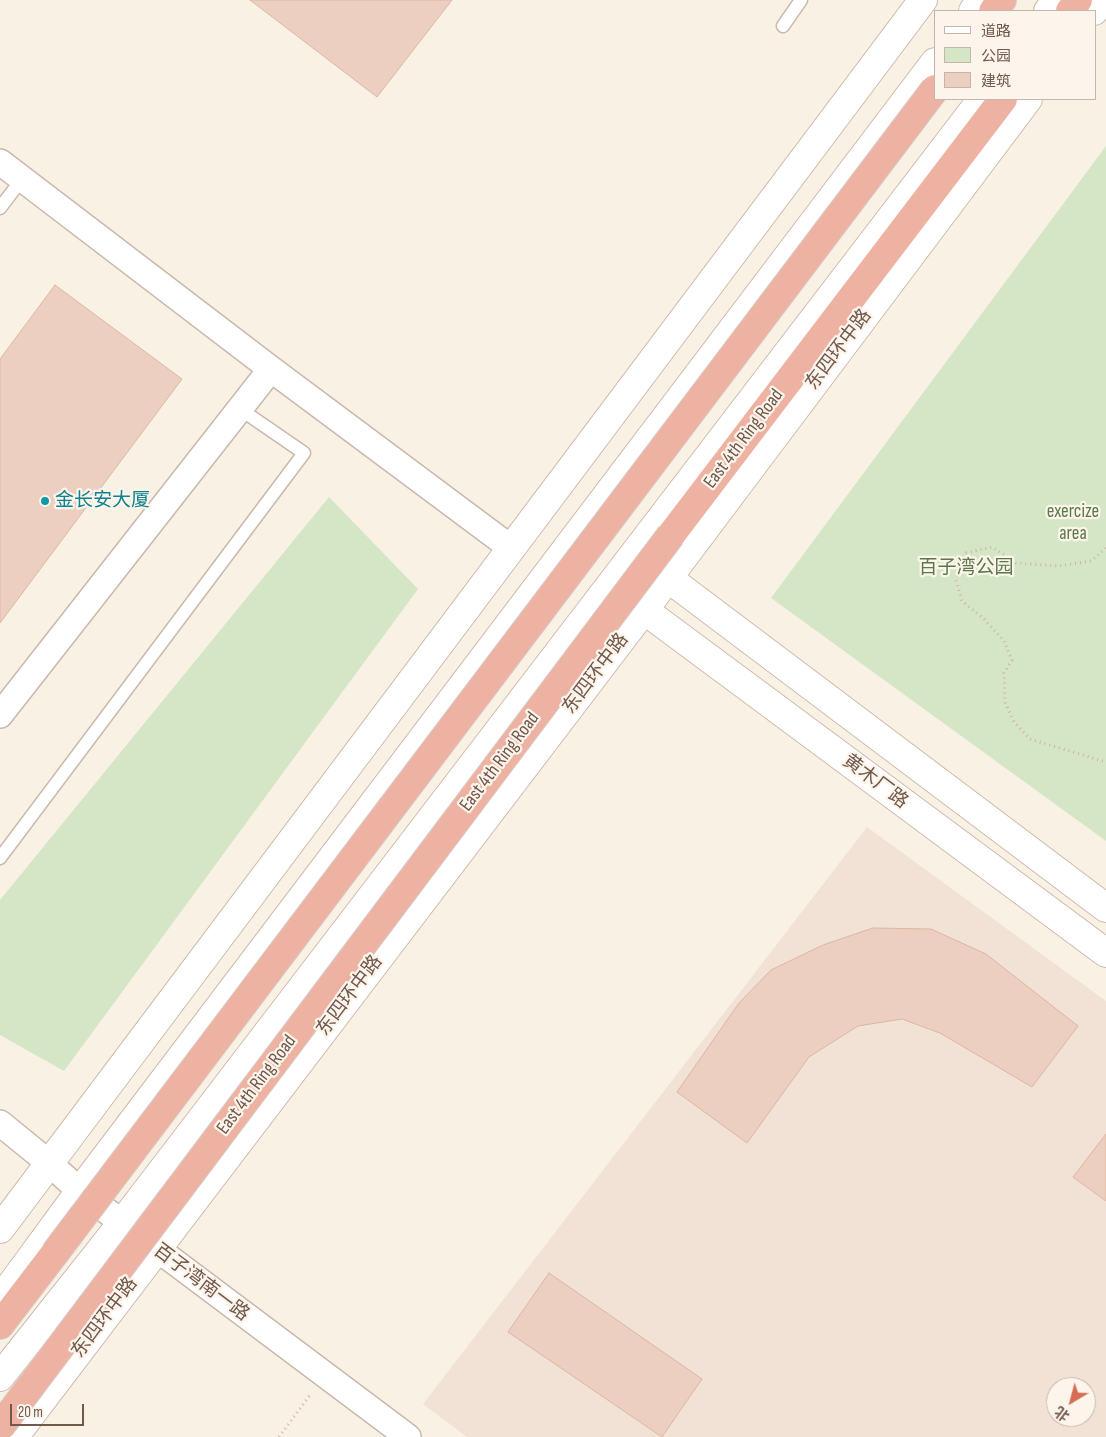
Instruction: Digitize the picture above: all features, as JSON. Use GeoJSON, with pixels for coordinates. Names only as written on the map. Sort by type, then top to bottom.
{"type":"FeatureCollection","features":[{"type":"Feature","properties":{"kind":"highway"},"geometry":{"type":"LineString","coordinates":[[0,1325],[934,90]]}},
{"type":"Feature","properties":{"kind":"highway","name":"East 4th Ring Road"},"geometry":{"type":"LineString","coordinates":[[0,1427],[671,535],[1002,100]]}},
{"type":"Feature","properties":{"kind":"main road"},"geometry":{"type":"LineString","coordinates":[[0,1229],[923,0]]}},
{"type":"Feature","properties":{"kind":"main road"},"geometry":{"type":"LineString","coordinates":[[1049,10],[1057,0]]}},
{"type":"Feature","properties":{"kind":"main road"},"geometry":{"type":"LineString","coordinates":[[0,1300],[80,1191],[934,63]]}},
{"type":"Feature","properties":{"kind":"main road","name":"东四环中路"},"geometry":{"type":"LineString","coordinates":[[0,1377],[122,1223],[981,100]]}},
{"type":"Feature","properties":{"kind":"main road","name":"东四环中路"},"geometry":{"type":"LineString","coordinates":[[14,1437],[644,610],[1027,100]]}},
{"type":"Feature","properties":{"kind":"main road"},"geometry":{"type":"LineString","coordinates":[[668,578],[1106,908]]}},
{"type":"Feature","properties":{"kind":"main road","name":"黄木厂路"},"geometry":{"type":"LineString","coordinates":[[644,610],[1106,953]]}},
{"type":"Feature","properties":{"kind":"street"},"geometry":{"type":"LineString","coordinates":[[0,162],[271,369],[511,548]]}},
{"type":"Feature","properties":{"kind":"street"},"geometry":{"type":"LineString","coordinates":[[0,715],[271,369]]}},
{"type":"Feature","properties":{"kind":"street","name":"百子湾南一路"},"geometry":{"type":"LineString","coordinates":[[0,1123],[80,1191],[408,1437]]}},
{"type":"Feature","properties":{"kind":"lane"},"geometry":{"type":"LineString","coordinates":[[783,26],[801,0]]}},
{"type":"Feature","properties":{"kind":"lane"},"geometry":{"type":"LineString","coordinates":[[0,208],[22,179]]}},
{"type":"Feature","properties":{"kind":"lane"},"geometry":{"type":"LineString","coordinates":[[0,858],[304,453],[240,409]]}},
{"type":"Feature","properties":{"kind":"path"},"geometry":{"type":"LineString","coordinates":[[1106,548],[1091,561],[1058,566],[1016,563],[992,547],[966,553],[956,580],[962,602],[983,618],[1004,641],[1012,660],[1004,673],[1005,702],[1014,722],[1030,738],[1106,762]]}},
{"type":"Feature","properties":{"kind":"path"},"geometry":{"type":"LineString","coordinates":[[279,1437],[324,1375]]}},
{"type":"Feature","properties":{"kind":"shaded area"},"geometry":{"type":"Polygon","coordinates":[[[867,827],[1106,1001],[1106,1437],[467,1437],[423,1404],[867,827]]]}},
{"type":"Feature","properties":{"kind":"green space","name":"百子湾公园"},"geometry":{"type":"Polygon","coordinates":[[[1106,146],[1106,841],[771,598],[1106,146]]]}},
{"type":"Feature","properties":{"kind":"green space"},"geometry":{"type":"Polygon","coordinates":[[[329,497],[418,589],[64,1071],[0,1035],[0,900],[329,497]]]}},
{"type":"Feature","properties":{"kind":"building"},"geometry":{"type":"Polygon","coordinates":[[[250,0],[452,0],[377,97],[250,0]]]}},
{"type":"Feature","properties":{"kind":"building","name":"金长安大厦"},"geometry":{"type":"Polygon","coordinates":[[[55,285],[182,379],[0,623],[0,359],[55,285]]]}},
{"type":"Feature","properties":{"kind":"building"},"geometry":{"type":"Polygon","coordinates":[[[873,928],[931,929],[986,954],[1078,1026],[1032,1087],[940,1033],[902,1019],[858,1026],[809,1057],[747,1143],[677,1092],[739,1003],[771,970],[823,945],[873,928]]]}},
{"type":"Feature","properties":{"kind":"building"},"geometry":{"type":"Polygon","coordinates":[[[1106,1134],[1106,1201],[1073,1177],[1106,1134]]]}},
{"type":"Feature","properties":{"kind":"building"},"geometry":{"type":"Polygon","coordinates":[[[549,1273],[702,1379],[662,1437],[508,1332],[549,1273]]]}},
{"type":"Feature","properties":{"kind":"place","name":"金长安大厦"},"geometry":{"type":"Point","coordinates":[45,501]}},
{"type":"Feature","properties":{"kind":"park label","name":"exercize area"},"geometry":{"type":"Point","coordinates":[1073,523]}}]}
